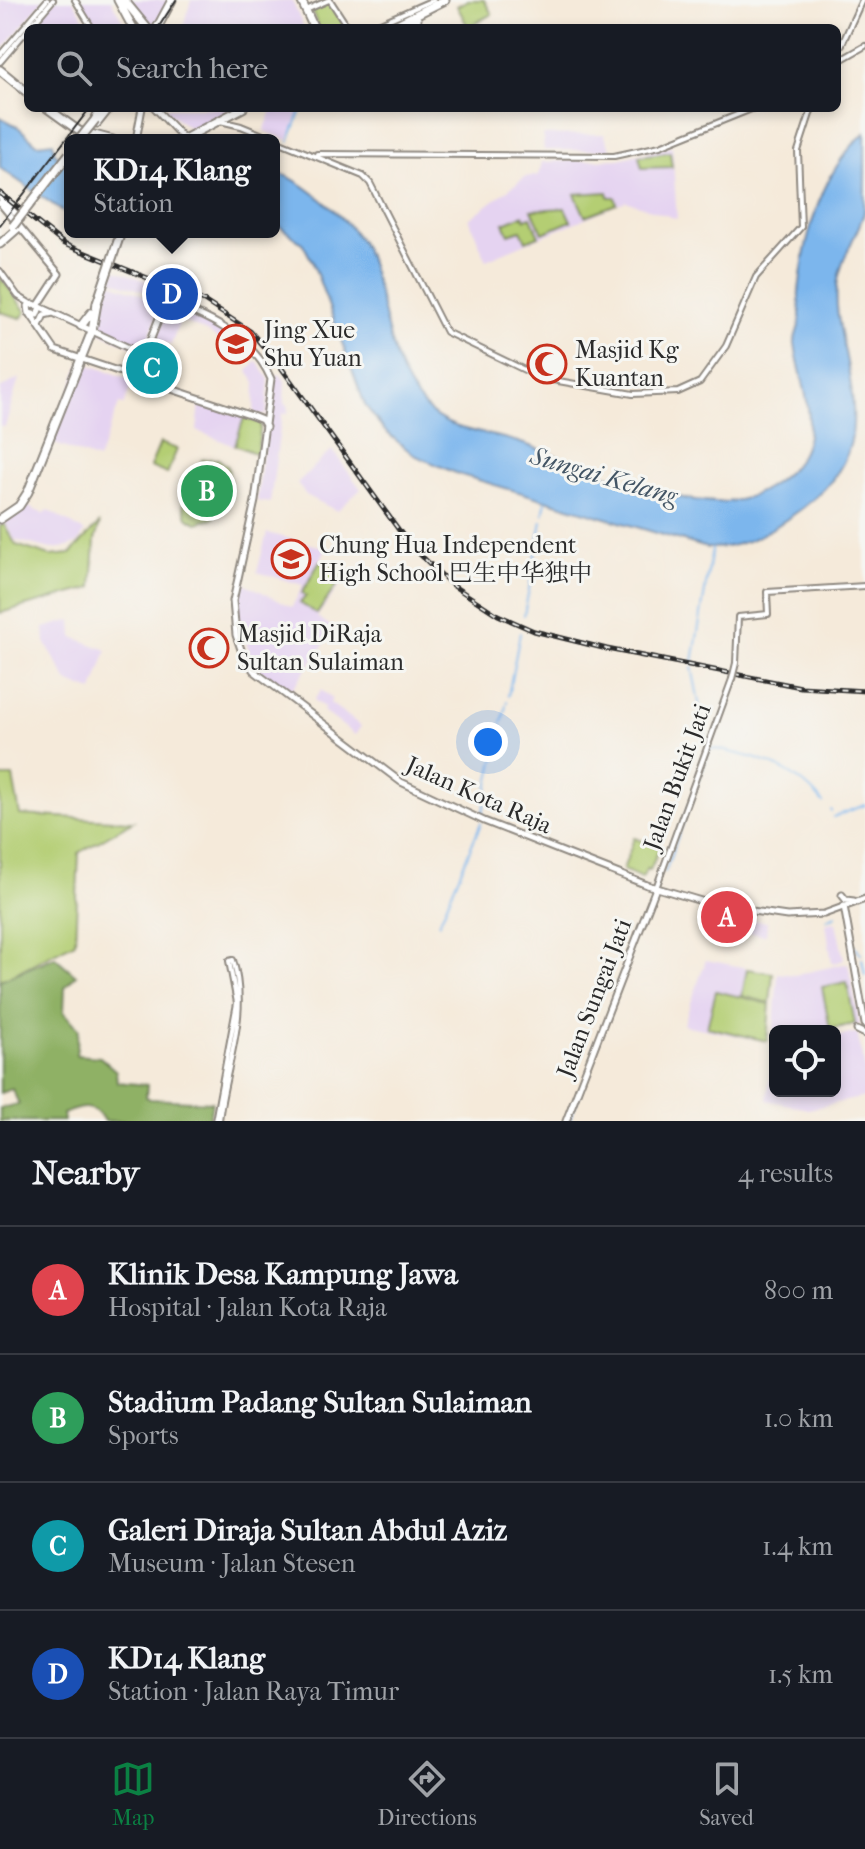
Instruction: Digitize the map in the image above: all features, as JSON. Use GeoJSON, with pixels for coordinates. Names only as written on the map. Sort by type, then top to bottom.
{"type":"FeatureCollection","features":[{"type":"Feature","properties":{"kind":"highway"},"geometry":{"type":"LineString","coordinates":[[122,0],[131,24]]}},
{"type":"Feature","properties":{"kind":"highway"},"geometry":{"type":"LineString","coordinates":[[122,0],[137,24]]}},
{"type":"Feature","properties":{"kind":"highway"},"geometry":{"type":"LineString","coordinates":[[122,0],[144,24]]}},
{"type":"Feature","properties":{"kind":"highway"},"geometry":{"type":"LineString","coordinates":[[160,24],[172,0]]}},
{"type":"Feature","properties":{"kind":"highway"},"geometry":{"type":"LineString","coordinates":[[301,0],[313,24]]}},
{"type":"Feature","properties":{"kind":"highway"},"geometry":{"type":"LineString","coordinates":[[392,24],[445,0]]}},
{"type":"Feature","properties":{"kind":"highway"},"geometry":{"type":"LineString","coordinates":[[407,24],[452,0]]}},
{"type":"Feature","properties":{"kind":"highway"},"geometry":{"type":"LineString","coordinates":[[154,24],[164,18]]}},
{"type":"Feature","properties":{"kind":"highway"},"geometry":{"type":"LineString","coordinates":[[0,70],[24,90]]}},
{"type":"Feature","properties":{"kind":"highway"},"geometry":{"type":"LineString","coordinates":[[52,112],[78,131],[90,134]]}},
{"type":"Feature","properties":{"kind":"highway"},"geometry":{"type":"LineString","coordinates":[[86,134],[102,112]]}},
{"type":"Feature","properties":{"kind":"highway"},"geometry":{"type":"LineString","coordinates":[[193,134],[235,112]]}},
{"type":"Feature","properties":{"kind":"highway"},"geometry":{"type":"LineString","coordinates":[[18,228],[64,161]]}},
{"type":"Feature","properties":{"kind":"highway"},"geometry":{"type":"LineString","coordinates":[[2,242],[18,228],[64,167]]}},
{"type":"Feature","properties":{"kind":"highway"},"geometry":{"type":"LineString","coordinates":[[87,329],[117,238]]}},
{"type":"Feature","properties":{"kind":"highway"},"geometry":{"type":"LineString","coordinates":[[0,517],[24,500],[79,360],[96,302]]}},
{"type":"Feature","properties":{"kind":"highway"},"geometry":{"type":"LineString","coordinates":[[0,517],[21,498],[79,360]]}},
{"type":"Feature","properties":{"kind":"main road"},"geometry":{"type":"LineString","coordinates":[[137,134],[141,112]]}},
{"type":"Feature","properties":{"kind":"main road"},"geometry":{"type":"LineString","coordinates":[[159,112],[178,134]]}},
{"type":"Feature","properties":{"kind":"main road"},"geometry":{"type":"LineString","coordinates":[[0,197],[12,211],[18,228],[59,274],[34,308]]}},
{"type":"Feature","properties":{"kind":"main road"},"geometry":{"type":"LineString","coordinates":[[0,203],[12,211]]}},
{"type":"Feature","properties":{"kind":"main road","name":"Jalan Kota Raja"},"geometry":{"type":"LineString","coordinates":[[163,308],[159,299],[217,322],[250,350],[271,379],[269,413],[252,519],[233,601],[236,635],[247,663],[401,782],[484,821],[647,885],[732,909],[808,916],[865,898]]}},
{"type":"Feature","properties":{"kind":"main road"},"geometry":{"type":"LineString","coordinates":[[135,379],[163,308],[171,303]]}},
{"type":"Feature","properties":{"kind":"main road"},"geometry":{"type":"LineString","coordinates":[[34,308],[54,313],[146,352]]}},
{"type":"Feature","properties":{"kind":"main road"},"geometry":{"type":"LineString","coordinates":[[34,308],[39,327],[55,350],[252,416],[262,420],[266,428]]}},
{"type":"Feature","properties":{"kind":"main road"},"geometry":{"type":"LineString","coordinates":[[39,327],[44,315],[54,313]]}},
{"type":"Feature","properties":{"kind":"main road"},"geometry":{"type":"LineString","coordinates":[[146,352],[141,374],[146,382]]}},
{"type":"Feature","properties":{"kind":"main road"},"geometry":{"type":"LineString","coordinates":[[252,416],[269,413]]}},
{"type":"Feature","properties":{"kind":"main road"},"geometry":{"type":"LineString","coordinates":[[651,900],[665,891],[659,879]]}},
{"type":"Feature","properties":{"kind":"main road"},"geometry":{"type":"LineString","coordinates":[[647,885],[651,889],[651,900]]}},
{"type":"Feature","properties":{"kind":"main road","name":"Jalan Sungai Jati"},"geometry":{"type":"LineString","coordinates":[[566,1121],[656,888]]}},
{"type":"Feature","properties":{"kind":"main road"},"geometry":{"type":"LineString","coordinates":[[842,895],[846,900],[856,902]]}},
{"type":"Feature","properties":{"kind":"main road"},"geometry":{"type":"LineString","coordinates":[[845,921],[848,911],[856,902]]}},
{"type":"Feature","properties":{"kind":"main road"},"geometry":{"type":"LineString","coordinates":[[808,916],[843,906],[865,1024]]}},
{"type":"Feature","properties":{"kind":"main road"},"geometry":{"type":"LineString","coordinates":[[832,911],[840,912],[845,921]]}},
{"type":"Feature","properties":{"kind":"main road"},"geometry":{"type":"LineString","coordinates":[[857,1030],[865,1034]]}},
{"type":"Feature","properties":{"kind":"street"},"geometry":{"type":"LineString","coordinates":[[33,24],[50,0]]}},
{"type":"Feature","properties":{"kind":"street"},"geometry":{"type":"LineString","coordinates":[[28,24],[50,0]]}},
{"type":"Feature","properties":{"kind":"street"},"geometry":{"type":"LineString","coordinates":[[306,10],[329,0],[347,24]]}},
{"type":"Feature","properties":{"kind":"street"},"geometry":{"type":"LineString","coordinates":[[379,24],[433,0]]}},
{"type":"Feature","properties":{"kind":"street"},"geometry":{"type":"LineString","coordinates":[[841,53],[862,0]]}},
{"type":"Feature","properties":{"kind":"street"},"geometry":{"type":"LineString","coordinates":[[75,1],[89,24]]}},
{"type":"Feature","properties":{"kind":"street"},"geometry":{"type":"LineString","coordinates":[[389,24],[400,16]]}},
{"type":"Feature","properties":{"kind":"street"},"geometry":{"type":"LineString","coordinates":[[0,55],[24,29]]}},
{"type":"Feature","properties":{"kind":"street"},"geometry":{"type":"LineString","coordinates":[[0,62],[24,36]]}},
{"type":"Feature","properties":{"kind":"street"},"geometry":{"type":"LineString","coordinates":[[841,57],[865,46]]}},
{"type":"Feature","properties":{"kind":"street"},"geometry":{"type":"LineString","coordinates":[[239,112],[233,121],[261,134]]}},
{"type":"Feature","properties":{"kind":"street"},"geometry":{"type":"LineString","coordinates":[[315,155],[625,154],[660,146],[744,112]]}},
{"type":"Feature","properties":{"kind":"street"},"geometry":{"type":"LineString","coordinates":[[280,141],[330,161],[370,183],[439,324],[461,341],[554,382],[633,394],[660,394],[687,389],[700,382],[719,358],[756,277],[801,227],[798,151],[811,112]]}},
{"type":"Feature","properties":{"kind":"street"},"geometry":{"type":"LineString","coordinates":[[217,122],[241,126]]}},
{"type":"Feature","properties":{"kind":"street"},"geometry":{"type":"LineString","coordinates":[[330,161],[335,154]]}},
{"type":"Feature","properties":{"kind":"street"},"geometry":{"type":"LineString","coordinates":[[0,271],[18,296],[34,308]]}},
{"type":"Feature","properties":{"kind":"street","name":"Jalan Bukit Jati"},"geometry":{"type":"LineString","coordinates":[[656,888],[732,679],[736,663],[738,617],[768,614],[767,592],[864,587]]}},
{"type":"Feature","properties":{"kind":"street"},"geometry":{"type":"LineString","coordinates":[[217,1121],[240,1003],[231,960]]}},
{"type":"Feature","properties":{"kind":"shaded area"},"geometry":{"type":"Polygon","coordinates":[[[0,0],[43,0],[0,53],[0,0]]]}},
{"type":"Feature","properties":{"kind":"shaded area"},"geometry":{"type":"Polygon","coordinates":[[[55,0],[73,0],[88,24],[34,24],[55,0]]]}},
{"type":"Feature","properties":{"kind":"shaded area"},"geometry":{"type":"Polygon","coordinates":[[[78,0],[111,0],[125,24],[92,24],[78,0]]]}},
{"type":"Feature","properties":{"kind":"shaded area"},"geometry":{"type":"Polygon","coordinates":[[[127,0],[169,0],[156,22],[146,24],[127,0]]]}},
{"type":"Feature","properties":{"kind":"shaded area"},"geometry":{"type":"Polygon","coordinates":[[[191,0],[292,1],[302,24],[184,24],[191,0]]]}},
{"type":"Feature","properties":{"kind":"shaded area"},"geometry":{"type":"Polygon","coordinates":[[[168,112],[230,112],[194,131],[168,112]]]}},
{"type":"Feature","properties":{"kind":"shaded area"},"geometry":{"type":"Polygon","coordinates":[[[271,112],[299,112],[288,140],[280,134],[264,131],[271,112]]]}},
{"type":"Feature","properties":{"kind":"shaded area"},"geometry":{"type":"Polygon","coordinates":[[[604,134],[611,150],[544,150],[543,135],[604,134]]]}},
{"type":"Feature","properties":{"kind":"shaded area"},"geometry":{"type":"Polygon","coordinates":[[[672,146],[677,219],[626,201],[486,260],[469,219],[525,177],[539,175],[542,162],[619,159],[672,146]]]}},
{"type":"Feature","properties":{"kind":"shaded area"},"geometry":{"type":"Polygon","coordinates":[[[116,270],[152,283],[148,293],[112,280],[116,270]]]}},
{"type":"Feature","properties":{"kind":"shaded area"},"geometry":{"type":"Polygon","coordinates":[[[109,282],[162,302],[144,351],[95,330],[109,282]]]}},
{"type":"Feature","properties":{"kind":"shaded area"},"geometry":{"type":"Polygon","coordinates":[[[170,308],[183,312],[171,345],[155,340],[170,308]]]}},
{"type":"Feature","properties":{"kind":"shaded area"},"geometry":{"type":"Polygon","coordinates":[[[185,310],[211,320],[251,354],[244,362],[211,334],[181,320],[185,310]]]}},
{"type":"Feature","properties":{"kind":"shaded area"},"geometry":{"type":"Polygon","coordinates":[[[257,361],[269,379],[266,415],[254,415],[255,382],[248,371],[257,361]]]}},
{"type":"Feature","properties":{"kind":"shaded area"},"geometry":{"type":"Polygon","coordinates":[[[81,362],[133,380],[124,405],[119,404],[98,460],[50,442],[81,362]]]}},
{"type":"Feature","properties":{"kind":"shaded area"},"geometry":{"type":"Polygon","coordinates":[[[280,374],[285,381],[284,404],[288,405],[288,413],[282,414],[270,503],[257,501],[272,379],[280,374]]]}},
{"type":"Feature","properties":{"kind":"shaded area"},"geometry":{"type":"Polygon","coordinates":[[[19,378],[5,427],[0,426],[0,389],[19,378]]]}},
{"type":"Feature","properties":{"kind":"shaded area"},"geometry":{"type":"Polygon","coordinates":[[[200,403],[262,422],[258,455],[197,431],[200,403]]]}},
{"type":"Feature","properties":{"kind":"shaded area"},"geometry":{"type":"Polygon","coordinates":[[[332,450],[361,489],[337,511],[306,495],[297,483],[332,450]]]}},
{"type":"Feature","properties":{"kind":"shaded area"},"geometry":{"type":"Polygon","coordinates":[[[24,505],[44,514],[48,510],[85,532],[78,543],[51,549],[15,540],[4,520],[24,505]]]}},
{"type":"Feature","properties":{"kind":"shaded area"},"geometry":{"type":"Polygon","coordinates":[[[267,533],[327,548],[320,560],[348,573],[317,617],[335,629],[290,692],[254,666],[236,610],[242,582],[292,607],[303,585],[257,572],[267,533]]]}},
{"type":"Feature","properties":{"kind":"shaded area"},"geometry":{"type":"Polygon","coordinates":[[[72,620],[73,637],[107,650],[93,691],[68,682],[45,642],[44,628],[72,620]]]}},
{"type":"Feature","properties":{"kind":"shaded area"},"geometry":{"type":"Polygon","coordinates":[[[321,690],[332,698],[330,703],[361,726],[355,735],[323,711],[325,708],[314,700],[321,690]]]}},
{"type":"Feature","properties":{"kind":"shaded area"},"geometry":{"type":"Polygon","coordinates":[[[731,917],[767,922],[766,935],[727,930],[731,917]]]}},
{"type":"Feature","properties":{"kind":"shaded area"},"geometry":{"type":"Polygon","coordinates":[[[836,922],[844,960],[832,964],[826,923],[836,922]]]}},
{"type":"Feature","properties":{"kind":"shaded area"},"geometry":{"type":"Polygon","coordinates":[[[706,960],[773,973],[768,1042],[683,1025],[706,960]]]}},
{"type":"Feature","properties":{"kind":"shaded area"},"geometry":{"type":"Polygon","coordinates":[[[848,963],[860,1025],[841,1028],[841,1025],[774,1025],[778,973],[795,975],[848,963]]]}},
{"type":"Feature","properties":{"kind":"shaded area"},"geometry":{"type":"Polygon","coordinates":[[[857,1033],[865,1069],[865,1097],[808,1109],[767,1100],[769,1082],[769,1097],[841,1097],[841,1036],[857,1033]]]}},
{"type":"Feature","properties":{"kind":"green space"},"geometry":{"type":"Polygon","coordinates":[[[468,0],[484,0],[492,14],[474,24],[466,24],[457,6],[468,0]]]}},
{"type":"Feature","properties":{"kind":"green space"},"geometry":{"type":"Polygon","coordinates":[[[329,3],[345,24],[317,24],[311,10],[329,3]]]}},
{"type":"Feature","properties":{"kind":"green space"},"geometry":{"type":"Polygon","coordinates":[[[670,152],[672,167],[642,168],[639,156],[670,152]]]}},
{"type":"Feature","properties":{"kind":"green space"},"geometry":{"type":"Polygon","coordinates":[[[608,192],[609,197],[615,197],[617,204],[585,216],[575,194],[608,192]]]}},
{"type":"Feature","properties":{"kind":"green space"},"geometry":{"type":"Polygon","coordinates":[[[565,208],[571,221],[543,233],[532,210],[565,208]]]}},
{"type":"Feature","properties":{"kind":"green space"},"geometry":{"type":"Polygon","coordinates":[[[523,215],[525,219],[531,217],[539,236],[526,241],[521,230],[509,234],[504,223],[523,215]]]}},
{"type":"Feature","properties":{"kind":"green space"},"geometry":{"type":"Polygon","coordinates":[[[0,276],[26,312],[21,318],[0,312],[0,276]]]}},
{"type":"Feature","properties":{"kind":"green space"},"geometry":{"type":"Polygon","coordinates":[[[244,418],[261,423],[257,454],[235,445],[244,418]]]}},
{"type":"Feature","properties":{"kind":"green space"},"geometry":{"type":"Polygon","coordinates":[[[160,443],[177,449],[167,474],[150,467],[160,443]]]}},
{"type":"Feature","properties":{"kind":"green space"},"geometry":{"type":"Polygon","coordinates":[[[218,459],[228,467],[230,482],[214,518],[197,523],[187,517],[183,504],[202,460],[218,459]]]}},
{"type":"Feature","properties":{"kind":"green space"},"geometry":{"type":"Polygon","coordinates":[[[100,523],[95,540],[92,588],[0,613],[0,526],[4,524],[16,545],[50,556],[70,554],[100,523]]]}},
{"type":"Feature","properties":{"kind":"green space"},"geometry":{"type":"Polygon","coordinates":[[[320,561],[345,573],[317,614],[300,603],[306,596],[302,593],[320,561]]]}},
{"type":"Feature","properties":{"kind":"green space"},"geometry":{"type":"Polygon","coordinates":[[[0,777],[13,777],[20,815],[133,821],[79,853],[75,942],[0,981],[0,777]]]}},
{"type":"Feature","properties":{"kind":"green space"},"geometry":{"type":"Polygon","coordinates":[[[634,838],[660,847],[650,870],[647,869],[642,878],[623,870],[634,838]]]}},
{"type":"Feature","properties":{"kind":"green space"},"geometry":{"type":"Polygon","coordinates":[[[55,957],[76,975],[65,987],[64,1012],[79,1029],[76,1055],[100,1057],[116,1071],[117,1082],[147,1085],[146,1097],[150,1099],[212,1102],[209,1121],[104,1121],[96,1111],[86,1108],[63,1114],[64,1121],[0,1121],[0,1108],[19,1104],[12,1089],[0,1093],[0,980],[55,957]]]}},
{"type":"Feature","properties":{"kind":"green space"},"geometry":{"type":"Polygon","coordinates":[[[747,969],[773,973],[770,1003],[742,996],[747,969]]]}},
{"type":"Feature","properties":{"kind":"green space"},"geometry":{"type":"Polygon","coordinates":[[[847,982],[855,1024],[829,1025],[822,987],[847,982]]]}},
{"type":"Feature","properties":{"kind":"green space"},"geometry":{"type":"Polygon","coordinates":[[[716,991],[770,1004],[767,1041],[707,1027],[716,991]]]}},
{"type":"Feature","properties":{"kind":"water"},"geometry":{"type":"Polygon","coordinates":[[[0,117],[17,126],[37,144],[53,142],[55,154],[64,159],[64,212],[0,168],[0,117]]]}},
{"type":"Feature","properties":{"kind":"water","name":"Sungai Kelang"},"geometry":{"type":"Polygon","coordinates":[[[865,133],[864,213],[841,267],[837,295],[853,400],[850,443],[831,481],[814,499],[771,530],[751,540],[719,548],[707,548],[458,474],[414,455],[385,431],[365,405],[312,261],[303,244],[280,227],[280,174],[305,187],[328,205],[359,238],[367,254],[402,372],[411,390],[434,415],[456,426],[518,442],[676,497],[735,501],[760,492],[783,476],[801,456],[807,441],[806,393],[795,341],[800,321],[799,291],[806,248],[818,205],[826,185],[850,148],[865,133]]]}},
{"type":"Feature","properties":{"kind":"waterway"},"geometry":{"type":"LineString","coordinates":[[289,142],[300,112]]}},
{"type":"Feature","properties":{"kind":"waterway"},"geometry":{"type":"LineString","coordinates":[[543,515],[546,501]]}},
{"type":"Feature","properties":{"kind":"waterway"},"geometry":{"type":"LineString","coordinates":[[524,615],[542,521]]}},
{"type":"Feature","properties":{"kind":"waterway"},"geometry":{"type":"LineString","coordinates":[[693,662],[712,549]]}},
{"type":"Feature","properties":{"kind":"waterway"},"geometry":{"type":"LineString","coordinates":[[508,696],[520,633]]}},
{"type":"Feature","properties":{"kind":"waterway"},"geometry":{"type":"LineString","coordinates":[[692,667],[707,743]]}},
{"type":"Feature","properties":{"kind":"waterway"},"geometry":{"type":"LineString","coordinates":[[504,713],[506,706]]}},
{"type":"Feature","properties":{"kind":"waterway"},"geometry":{"type":"LineString","coordinates":[[502,722],[504,715]]}},
{"type":"Feature","properties":{"kind":"waterway"},"geometry":{"type":"LineString","coordinates":[[482,816],[502,725]]}},
{"type":"Feature","properties":{"kind":"waterway"},"geometry":{"type":"LineString","coordinates":[[710,748],[757,759],[786,771],[812,790],[823,803]]}},
{"type":"Feature","properties":{"kind":"waterway"},"geometry":{"type":"LineString","coordinates":[[701,773],[710,748]]}},
{"type":"Feature","properties":{"kind":"waterway"},"geometry":{"type":"LineString","coordinates":[[665,872],[700,775]]}},
{"type":"Feature","properties":{"kind":"waterway"},"geometry":{"type":"LineString","coordinates":[[833,817],[865,805]]}},
{"type":"Feature","properties":{"kind":"waterway"},"geometry":{"type":"LineString","coordinates":[[439,923],[481,823]]}},
{"type":"Feature","properties":{"kind":"waterway"},"geometry":{"type":"LineString","coordinates":[[827,919],[836,915]]}},
{"type":"Feature","properties":{"kind":"waterway"},"geometry":{"type":"LineString","coordinates":[[854,946],[861,954]]}},
{"type":"Feature","properties":{"kind":"waterway"},"geometry":{"type":"LineString","coordinates":[[862,959],[865,975]]}},
{"type":"Feature","properties":{"kind":"waterway"},"geometry":{"type":"LineString","coordinates":[[569,1121],[580,1092]]}},
{"type":"Feature","properties":{"kind":"tram line"},"geometry":{"type":"LineString","coordinates":[[161,24],[176,0]]}},
{"type":"Feature","properties":{"kind":"tram line"},"geometry":{"type":"LineString","coordinates":[[70,134],[87,112]]}},
{"type":"Feature","properties":{"kind":"tram line"},"geometry":{"type":"LineString","coordinates":[[0,225],[64,142]]}},
{"type":"Feature","properties":{"kind":"railway"},"geometry":{"type":"LineString","coordinates":[[0,193],[64,244],[204,301],[250,331],[280,366],[409,544],[452,585],[498,615],[534,631],[607,649],[801,687],[865,691]]}},
{"type":"Feature","properties":{"kind":"place","name":"KD14 Klang"},"geometry":{"type":"Point","coordinates":[172,294]}},
{"type":"Feature","properties":{"kind":"place","name":"Jing Xue Shu Yuan"},"geometry":{"type":"Point","coordinates":[236,344]}},
{"type":"Feature","properties":{"kind":"place","name":"Masjid Kg Kuantan"},"geometry":{"type":"Point","coordinates":[547,364]}},
{"type":"Feature","properties":{"kind":"place","name":"Galeri Diraja Sultan Abdul Aziz"},"geometry":{"type":"Point","coordinates":[152,368]}},
{"type":"Feature","properties":{"kind":"place","name":"Stadium Padang Sultan Sulaiman"},"geometry":{"type":"Point","coordinates":[207,491]}},
{"type":"Feature","properties":{"kind":"place","name":"Chung Hua Independent High School 巴生中华独中"},"geometry":{"type":"Point","coordinates":[291,559]}},
{"type":"Feature","properties":{"kind":"place","name":"Masjid DiRaja Sultan Sulaiman"},"geometry":{"type":"Point","coordinates":[209,648]}},
{"type":"Feature","properties":{"kind":"place","name":"Klinik Desa Kampung Jawa"},"geometry":{"type":"Point","coordinates":[727,917]}}]}
